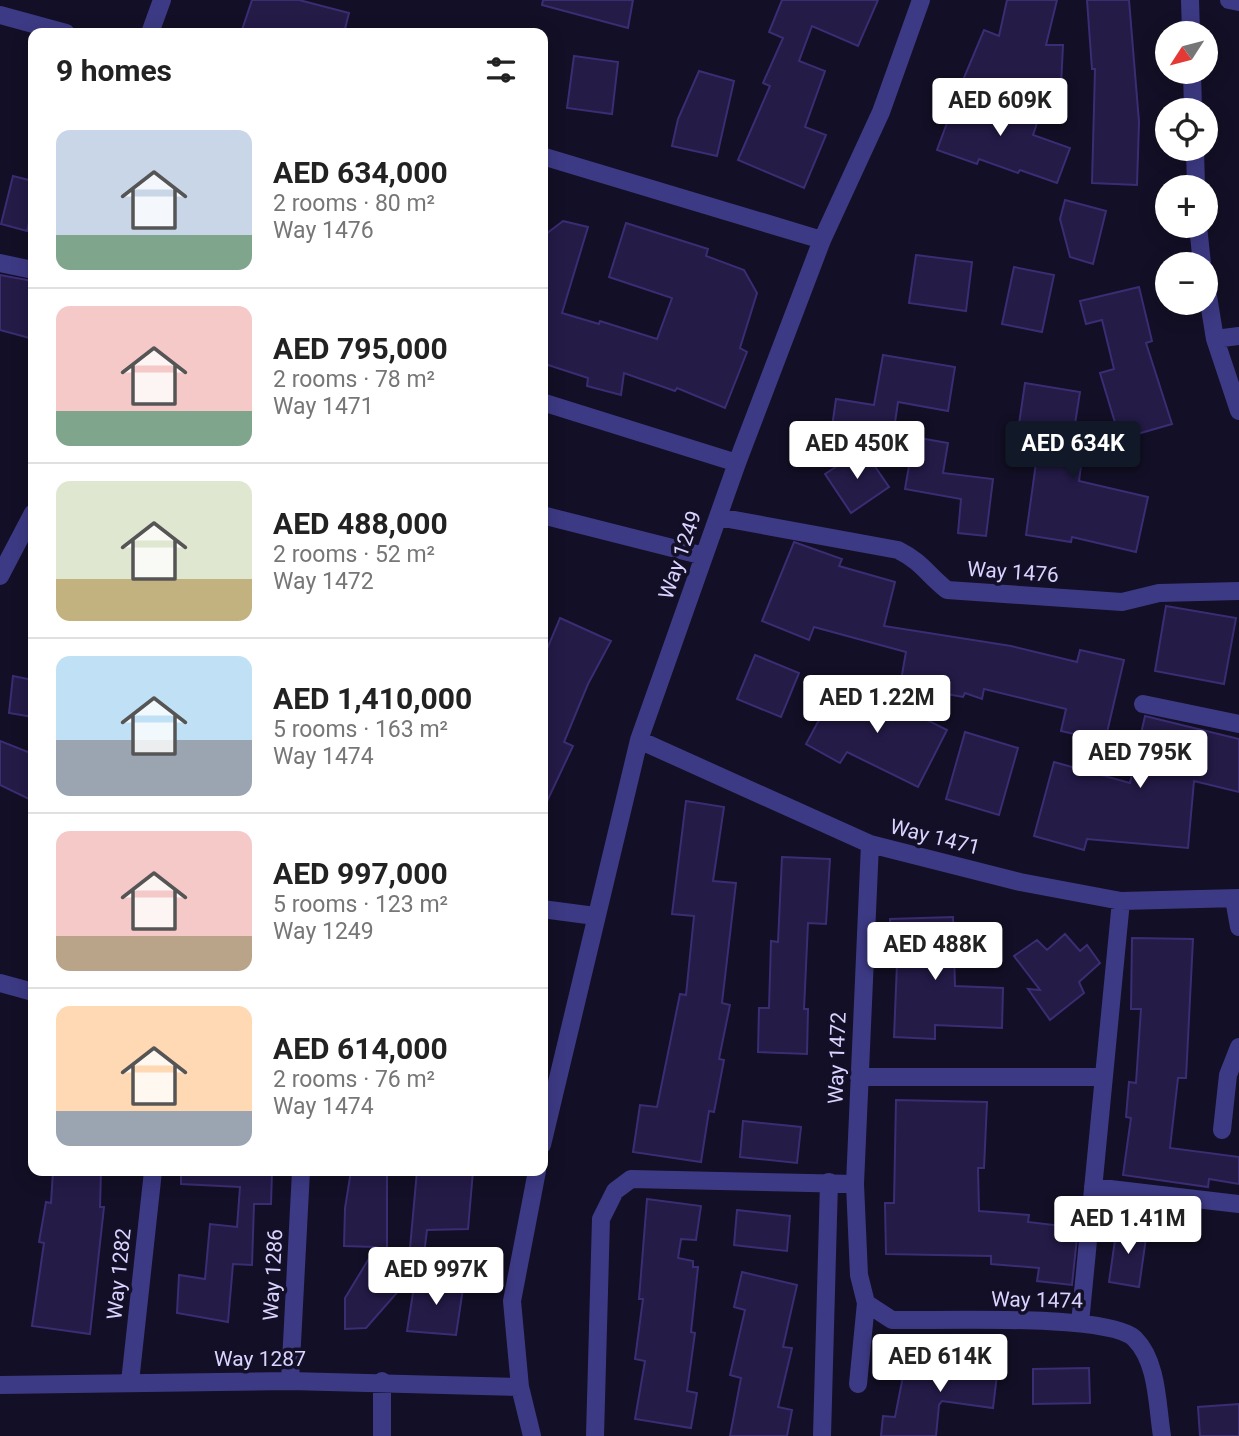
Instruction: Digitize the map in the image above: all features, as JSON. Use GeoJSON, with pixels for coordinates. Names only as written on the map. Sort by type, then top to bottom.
{"type":"FeatureCollection","features":[{"type":"Feature","properties":{"kind":"street"},"geometry":{"type":"LineString","coordinates":[[152,28],[162,0]]}},
{"type":"Feature","properties":{"kind":"street","name":"Way 1249"},"geometry":{"type":"LineString","coordinates":[[548,1120],[639,740],[737,463],[822,240],[881,112],[921,0]]}},
{"type":"Feature","properties":{"kind":"street"},"geometry":{"type":"LineString","coordinates":[[1189,0],[1190,21]]}},
{"type":"Feature","properties":{"kind":"street"},"geometry":{"type":"LineString","coordinates":[[1229,0],[1239,2]]}},
{"type":"Feature","properties":{"kind":"street"},"geometry":{"type":"LineString","coordinates":[[0,15],[48,28]]}},
{"type":"Feature","properties":{"kind":"street"},"geometry":{"type":"LineString","coordinates":[[548,158],[822,240]]}},
{"type":"Feature","properties":{"kind":"street"},"geometry":{"type":"LineString","coordinates":[[0,263],[28,269]]}},
{"type":"Feature","properties":{"kind":"street"},"geometry":{"type":"LineString","coordinates":[[1211,315],[1215,339],[1239,411]]}},
{"type":"Feature","properties":{"kind":"street"},"geometry":{"type":"LineString","coordinates":[[1215,339],[1239,336]]}},
{"type":"Feature","properties":{"kind":"street"},"geometry":{"type":"LineString","coordinates":[[548,404],[737,463]]}},
{"type":"Feature","properties":{"kind":"street"},"geometry":{"type":"LineString","coordinates":[[548,517],[704,556]]}},
{"type":"Feature","properties":{"kind":"street","name":"Way 1476"},"geometry":{"type":"LineString","coordinates":[[718,517],[898,550],[918,560],[930,576],[947,590],[1122,601],[1159,593],[1239,591]]}},
{"type":"Feature","properties":{"kind":"street"},"geometry":{"type":"LineString","coordinates":[[0,576],[28,523]]}},
{"type":"Feature","properties":{"kind":"street"},"geometry":{"type":"LineString","coordinates":[[1143,704],[1239,724]]}},
{"type":"Feature","properties":{"kind":"street","name":"Way 1471"},"geometry":{"type":"LineString","coordinates":[[639,740],[870,844],[1020,882],[1121,901],[1236,898]]}},
{"type":"Feature","properties":{"kind":"street","name":"Way 1472"},"geometry":{"type":"LineString","coordinates":[[866,1303],[859,1275],[855,1184],[870,844]]}},
{"type":"Feature","properties":{"kind":"street"},"geometry":{"type":"LineString","coordinates":[[1236,898],[1239,927]]}},
{"type":"Feature","properties":{"kind":"street"},"geometry":{"type":"LineString","coordinates":[[1080,1323],[1121,901]]}},
{"type":"Feature","properties":{"kind":"street"},"geometry":{"type":"LineString","coordinates":[[548,910],[595,916]]}},
{"type":"Feature","properties":{"kind":"street"},"geometry":{"type":"LineString","coordinates":[[0,983],[28,991]]}},
{"type":"Feature","properties":{"kind":"street"},"geometry":{"type":"LineString","coordinates":[[1222,1130],[1228,1075],[1239,1047]]}},
{"type":"Feature","properties":{"kind":"street"},"geometry":{"type":"LineString","coordinates":[[859,1077],[1104,1077]]}},
{"type":"Feature","properties":{"kind":"street","name":"Way 1282"},"geometry":{"type":"LineString","coordinates":[[130,1382],[152,1176]]}},
{"type":"Feature","properties":{"kind":"street","name":"Way 1286"},"geometry":{"type":"LineString","coordinates":[[290,1381],[301,1176]]}},
{"type":"Feature","properties":{"kind":"street"},"geometry":{"type":"LineString","coordinates":[[532,1436],[520,1387],[512,1301],[536,1176]]}},
{"type":"Feature","properties":{"kind":"street"},"geometry":{"type":"LineString","coordinates":[[595,1436],[601,1219],[615,1191],[631,1179],[855,1184]]}},
{"type":"Feature","properties":{"kind":"street"},"geometry":{"type":"LineString","coordinates":[[822,1436],[829,1182]]}},
{"type":"Feature","properties":{"kind":"street"},"geometry":{"type":"LineString","coordinates":[[1093,1187],[1239,1204]]}},
{"type":"Feature","properties":{"kind":"street"},"geometry":{"type":"LineString","coordinates":[[859,1384],[866,1303]]}},
{"type":"Feature","properties":{"kind":"street","name":"Way 1474"},"geometry":{"type":"LineString","coordinates":[[866,1303],[892,1320],[1080,1323],[1119,1328],[1134,1337],[1145,1352],[1162,1436]]}},
{"type":"Feature","properties":{"kind":"street"},"geometry":{"type":"LineString","coordinates":[[382,1436],[383,1381]]}},
{"type":"Feature","properties":{"kind":"street","name":"Way 1287"},"geometry":{"type":"LineString","coordinates":[[0,1385],[383,1381],[520,1387]]}},
{"type":"Feature","properties":{"kind":"building"},"geometry":{"type":"Polygon","coordinates":[[[252,0],[299,0],[349,13],[345,28],[243,28],[252,0]]]}},
{"type":"Feature","properties":{"kind":"building"},"geometry":{"type":"Polygon","coordinates":[[[543,0],[633,0],[628,28],[542,5],[543,0]]]}},
{"type":"Feature","properties":{"kind":"building"},"geometry":{"type":"Polygon","coordinates":[[[782,0],[878,0],[858,46],[812,26],[799,61],[825,71],[805,127],[826,135],[804,188],[738,160],[770,86],[763,83],[783,38],[769,32],[782,0]]]}},
{"type":"Feature","properties":{"kind":"building"},"geometry":{"type":"Polygon","coordinates":[[[1007,0],[1057,0],[1046,45],[1063,45],[1061,86],[963,80],[984,30],[999,36],[1007,0]]]}},
{"type":"Feature","properties":{"kind":"building"},"geometry":{"type":"Polygon","coordinates":[[[1087,0],[1129,0],[1139,122],[1137,185],[1092,183],[1095,69],[1092,69],[1087,0]]]}},
{"type":"Feature","properties":{"kind":"building"},"geometry":{"type":"Polygon","coordinates":[[[574,56],[618,62],[612,114],[567,108],[574,56]]]}},
{"type":"Feature","properties":{"kind":"building"},"geometry":{"type":"Polygon","coordinates":[[[699,71],[734,81],[717,156],[672,146],[678,119],[699,71]]]}},
{"type":"Feature","properties":{"kind":"building"},"geometry":{"type":"Polygon","coordinates":[[[960,88],[1039,117],[1033,135],[1070,148],[1057,183],[979,159],[977,164],[937,150],[960,88]]]}},
{"type":"Feature","properties":{"kind":"building"},"geometry":{"type":"Polygon","coordinates":[[[13,176],[28,180],[27,231],[1,224],[13,176]]]}},
{"type":"Feature","properties":{"kind":"building"},"geometry":{"type":"Polygon","coordinates":[[[1065,200],[1106,211],[1093,264],[1070,257],[1060,219],[1065,200]]]}},
{"type":"Feature","properties":{"kind":"building"},"geometry":{"type":"Polygon","coordinates":[[[563,221],[588,227],[562,313],[599,324],[600,321],[657,339],[672,298],[609,277],[626,223],[708,249],[706,256],[744,270],[757,293],[740,348],[747,352],[725,408],[677,388],[675,391],[624,373],[621,395],[587,386],[588,378],[548,365],[548,232],[563,221]]]}},
{"type":"Feature","properties":{"kind":"building"},"geometry":{"type":"Polygon","coordinates":[[[916,255],[972,262],[966,311],[909,303],[916,255]]]}},
{"type":"Feature","properties":{"kind":"building"},"geometry":{"type":"Polygon","coordinates":[[[1014,267],[1054,275],[1042,332],[1002,324],[1014,267]]]}},
{"type":"Feature","properties":{"kind":"building"},"geometry":{"type":"Polygon","coordinates":[[[0,275],[28,280],[28,338],[0,330],[0,275]]]}},
{"type":"Feature","properties":{"kind":"building"},"geometry":{"type":"Polygon","coordinates":[[[1139,287],[1152,341],[1146,343],[1172,424],[1120,439],[1100,373],[1114,369],[1102,320],[1086,324],[1080,301],[1139,287]]]}},
{"type":"Feature","properties":{"kind":"building"},"geometry":{"type":"Polygon","coordinates":[[[883,355],[955,367],[948,411],[898,402],[893,436],[832,427],[836,399],[874,405],[883,355]]]}},
{"type":"Feature","properties":{"kind":"building"},"geometry":{"type":"Polygon","coordinates":[[[1025,383],[1080,392],[1071,449],[1083,451],[1079,481],[1148,497],[1136,552],[1072,537],[1071,542],[1026,535],[1041,427],[1019,424],[1025,383]]]}},
{"type":"Feature","properties":{"kind":"building"},"geometry":{"type":"Polygon","coordinates":[[[914,437],[948,443],[943,473],[993,479],[986,536],[958,533],[961,499],[905,489],[914,437]]]}},
{"type":"Feature","properties":{"kind":"building"},"geometry":{"type":"Polygon","coordinates":[[[863,449],[889,487],[851,513],[825,474],[863,449]]]}},
{"type":"Feature","properties":{"kind":"building"},"geometry":{"type":"Polygon","coordinates":[[[794,542],[842,559],[839,566],[895,582],[884,626],[1011,646],[1077,662],[1080,650],[1124,660],[1105,741],[1061,731],[1066,709],[984,689],[982,699],[965,693],[963,697],[900,686],[906,652],[814,627],[809,640],[762,621],[794,542]]]}},
{"type":"Feature","properties":{"kind":"building"},"geometry":{"type":"Polygon","coordinates":[[[1166,606],[1236,618],[1224,684],[1155,671],[1166,606]]]}},
{"type":"Feature","properties":{"kind":"building"},"geometry":{"type":"Polygon","coordinates":[[[560,618],[611,641],[588,684],[564,742],[573,746],[548,799],[548,647],[560,618]]]}},
{"type":"Feature","properties":{"kind":"building"},"geometry":{"type":"Polygon","coordinates":[[[755,655],[799,673],[781,717],[737,699],[755,655]]]}},
{"type":"Feature","properties":{"kind":"building"},"geometry":{"type":"Polygon","coordinates":[[[13,676],[28,679],[28,716],[9,713],[13,676]]]}},
{"type":"Feature","properties":{"kind":"building"},"geometry":{"type":"Polygon","coordinates":[[[840,681],[896,711],[897,705],[947,730],[918,787],[847,752],[840,763],[806,744],[840,681]]]}},
{"type":"Feature","properties":{"kind":"building"},"geometry":{"type":"Polygon","coordinates":[[[1145,716],[1239,739],[1239,792],[1194,781],[1188,848],[1087,839],[1084,850],[1034,836],[1054,762],[1130,783],[1145,716]]]}},
{"type":"Feature","properties":{"kind":"building"},"geometry":{"type":"Polygon","coordinates":[[[965,732],[1018,748],[999,815],[946,799],[965,732]]]}},
{"type":"Feature","properties":{"kind":"building"},"geometry":{"type":"Polygon","coordinates":[[[0,741],[28,752],[28,799],[0,785],[0,741]]]}},
{"type":"Feature","properties":{"kind":"building"},"geometry":{"type":"Polygon","coordinates":[[[686,801],[724,807],[713,881],[736,883],[722,1003],[730,1005],[719,1059],[724,1060],[714,1112],[709,1111],[701,1162],[633,1152],[640,1105],[657,1107],[680,994],[686,995],[694,916],[672,914],[686,801]]]}},
{"type":"Feature","properties":{"kind":"building"},"geometry":{"type":"Polygon","coordinates":[[[782,857],[830,859],[826,924],[808,923],[804,1009],[808,1009],[807,1054],[758,1052],[759,1008],[769,1008],[771,941],[778,942],[782,857]]]}},
{"type":"Feature","properties":{"kind":"building"},"geometry":{"type":"Polygon","coordinates":[[[953,917],[955,986],[1003,988],[1002,1028],[935,1025],[935,1039],[894,1037],[897,964],[892,964],[890,919],[953,917]]]}},
{"type":"Feature","properties":{"kind":"building"},"geometry":{"type":"Polygon","coordinates":[[[1065,934],[1080,951],[1087,945],[1100,963],[1079,982],[1084,993],[1050,1020],[1028,989],[1040,990],[1014,956],[1037,940],[1047,950],[1065,934]]]}},
{"type":"Feature","properties":{"kind":"building"},"geometry":{"type":"Polygon","coordinates":[[[1132,938],[1193,939],[1186,1078],[1178,1078],[1170,1148],[1239,1157],[1239,1184],[1209,1179],[1208,1187],[1123,1175],[1131,1118],[1126,1117],[1129,1082],[1136,1083],[1141,1009],[1131,1009],[1132,938]]]}},
{"type":"Feature","properties":{"kind":"building"},"geometry":{"type":"Polygon","coordinates":[[[896,1100],[987,1102],[984,1168],[978,1168],[979,1211],[1029,1215],[1028,1222],[1078,1228],[1072,1285],[1037,1281],[1039,1268],[991,1264],[991,1256],[886,1254],[885,1203],[894,1203],[896,1100]]]}},
{"type":"Feature","properties":{"kind":"building"},"geometry":{"type":"Polygon","coordinates":[[[743,1121],[801,1127],[797,1163],[740,1157],[743,1121]]]}},
{"type":"Feature","properties":{"kind":"building"},"geometry":{"type":"Polygon","coordinates":[[[53,1176],[101,1176],[100,1207],[104,1207],[90,1334],[32,1326],[44,1243],[39,1242],[46,1202],[51,1203],[53,1176]]]}},
{"type":"Feature","properties":{"kind":"building"},"geometry":{"type":"Polygon","coordinates":[[[181,1176],[272,1176],[271,1204],[254,1204],[252,1265],[233,1264],[228,1322],[177,1313],[179,1275],[205,1279],[210,1224],[237,1227],[240,1187],[181,1184],[181,1176]]]}},
{"type":"Feature","properties":{"kind":"building"},"geometry":{"type":"Polygon","coordinates":[[[350,1176],[387,1176],[387,1270],[416,1271],[366,1328],[345,1329],[345,1298],[376,1247],[344,1246],[345,1208],[350,1176]]]}},
{"type":"Feature","properties":{"kind":"building"},"geometry":{"type":"Polygon","coordinates":[[[417,1176],[473,1176],[468,1229],[427,1230],[422,1271],[408,1270],[417,1176]]]}},
{"type":"Feature","properties":{"kind":"building"},"geometry":{"type":"Polygon","coordinates":[[[647,1199],[701,1206],[696,1240],[681,1239],[678,1258],[693,1261],[693,1267],[698,1267],[691,1332],[695,1333],[687,1391],[697,1393],[691,1428],[635,1419],[645,1361],[635,1359],[643,1299],[639,1299],[647,1199]]]}},
{"type":"Feature","properties":{"kind":"building"},"geometry":{"type":"Polygon","coordinates":[[[737,1210],[790,1216],[787,1251],[734,1245],[737,1210]]]}},
{"type":"Feature","properties":{"kind":"building"},"geometry":{"type":"Polygon","coordinates":[[[1117,1226],[1147,1231],[1139,1287],[1109,1282],[1117,1226]]]}},
{"type":"Feature","properties":{"kind":"building"},"geometry":{"type":"Polygon","coordinates":[[[742,1272],[797,1285],[783,1347],[792,1348],[778,1407],[792,1410],[787,1436],[730,1436],[741,1378],[730,1375],[745,1310],[734,1307],[742,1272]]]}},
{"type":"Feature","properties":{"kind":"building"},"geometry":{"type":"Polygon","coordinates":[[[415,1280],[464,1282],[456,1335],[407,1331],[415,1280]]]}},
{"type":"Feature","properties":{"kind":"building"},"geometry":{"type":"Polygon","coordinates":[[[964,1353],[999,1358],[993,1408],[942,1401],[939,1405],[936,1436],[881,1436],[883,1416],[895,1417],[906,1361],[961,1372],[964,1353]]]}},
{"type":"Feature","properties":{"kind":"building"},"geometry":{"type":"Polygon","coordinates":[[[1089,1368],[1090,1403],[1033,1404],[1033,1369],[1089,1368]]]}},
{"type":"Feature","properties":{"kind":"building"},"geometry":{"type":"Polygon","coordinates":[[[1239,1404],[1239,1436],[1200,1436],[1198,1407],[1239,1404]]]}}]}
